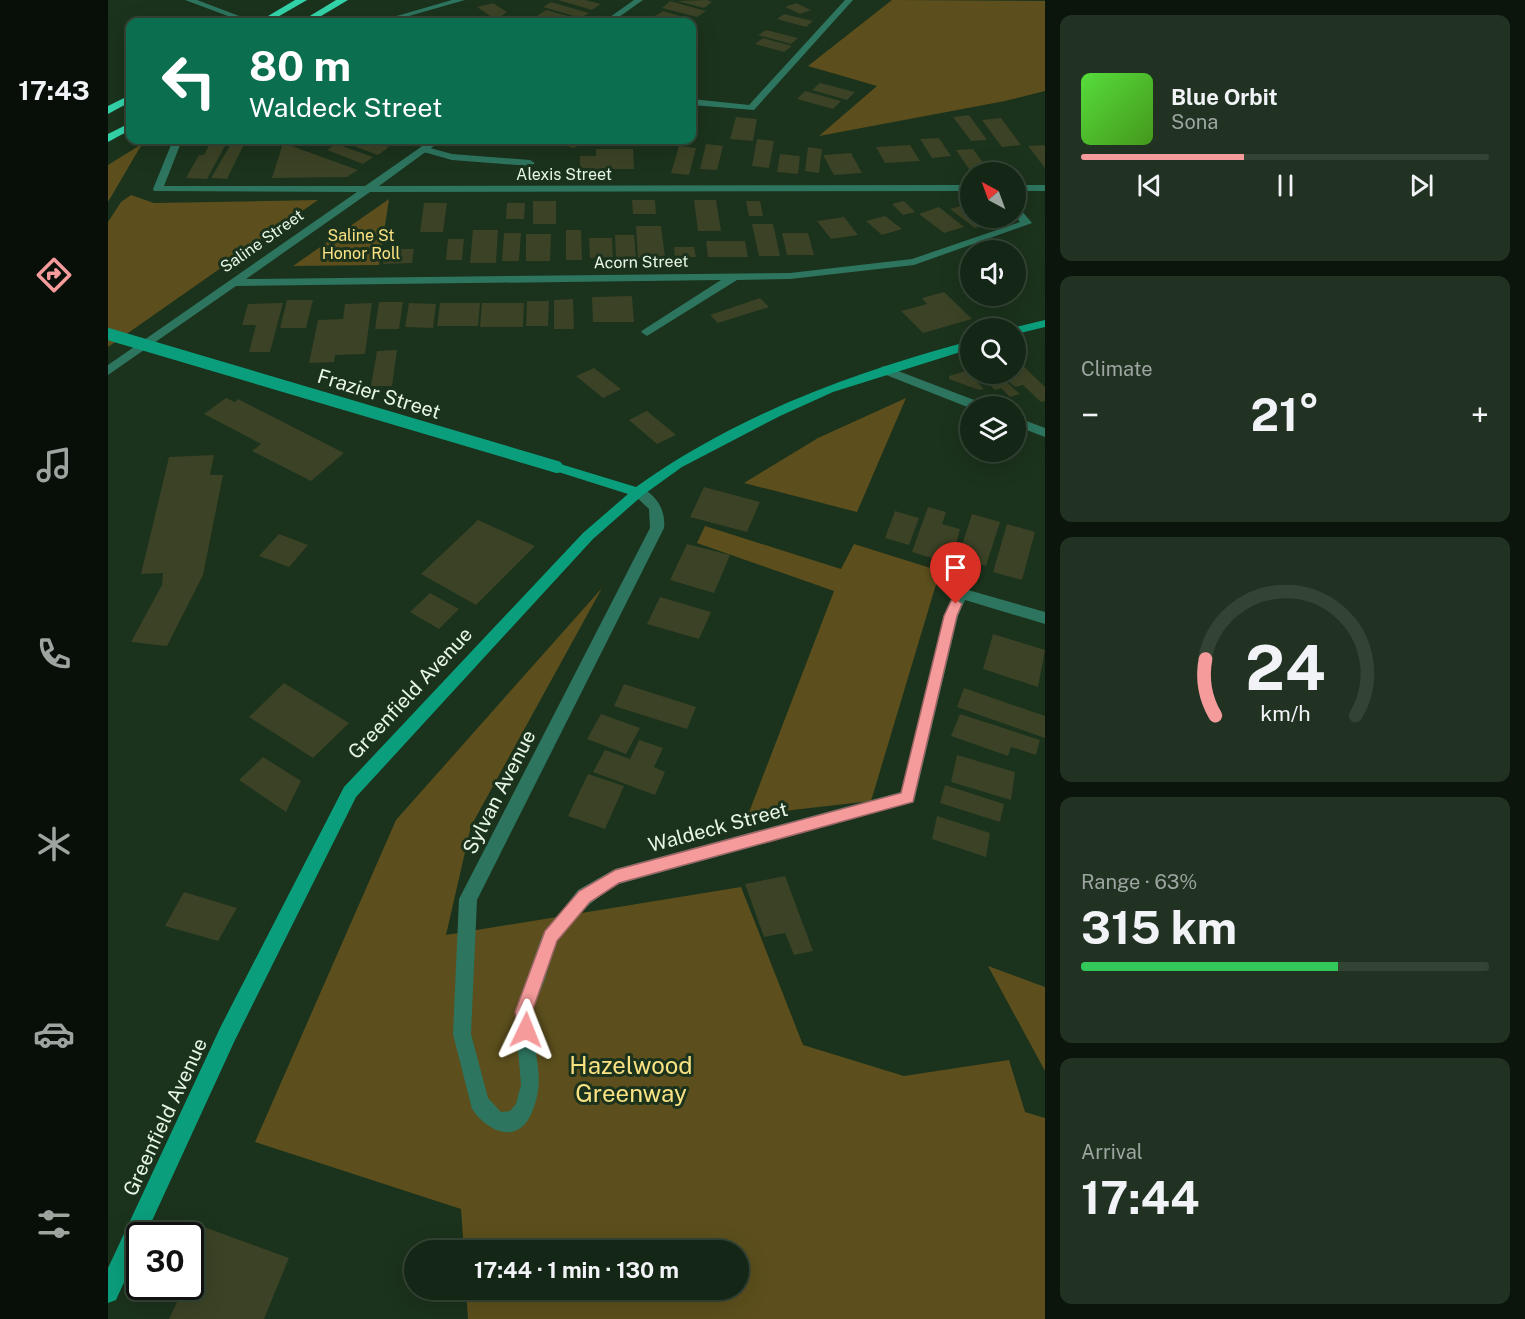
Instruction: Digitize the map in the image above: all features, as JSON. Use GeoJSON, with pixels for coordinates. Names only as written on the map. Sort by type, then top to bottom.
{"type":"FeatureCollection","features":[{"type":"Feature","properties":{"kind":"highway"},"geometry":{"type":"LineString","coordinates":[[269,18],[302,0]]}},
{"type":"Feature","properties":{"kind":"highway"},"geometry":{"type":"LineString","coordinates":[[312,18],[343,0]]}},
{"type":"Feature","properties":{"kind":"highway"},"geometry":{"type":"LineString","coordinates":[[108,111],[126,100]]}},
{"type":"Feature","properties":{"kind":"highway"},"geometry":{"type":"LineString","coordinates":[[108,139],[126,128]]}},
{"type":"Feature","properties":{"kind":"main road"},"geometry":{"type":"LineString","coordinates":[[1026,328],[1045,323]]}},
{"type":"Feature","properties":{"kind":"main road","name":"Frazier Street"},"geometry":{"type":"LineString","coordinates":[[108,334],[638,492]]}},
{"type":"Feature","properties":{"kind":"main road","name":"Greenfield Avenue"},"geometry":{"type":"LineString","coordinates":[[108,1292],[228,1032],[350,792],[588,536],[638,492],[677,464],[776,412],[829,388],[960,348]]}},
{"type":"Feature","properties":{"kind":"street"},"geometry":{"type":"LineString","coordinates":[[189,0],[240,18]]}},
{"type":"Feature","properties":{"kind":"street"},"geometry":{"type":"LineString","coordinates":[[395,18],[461,0]]}},
{"type":"Feature","properties":{"kind":"street"},"geometry":{"type":"LineString","coordinates":[[613,18],[639,0]]}},
{"type":"Feature","properties":{"kind":"street"},"geometry":{"type":"LineString","coordinates":[[696,102],[751,108],[849,0]]}},
{"type":"Feature","properties":{"kind":"street","name":"Alexis Street"},"geometry":{"type":"LineString","coordinates":[[175,144],[158,189],[960,188]]}},
{"type":"Feature","properties":{"kind":"street","name":"Saline Street"},"geometry":{"type":"LineString","coordinates":[[108,371],[431,144]]}},
{"type":"Feature","properties":{"kind":"street"},"geometry":{"type":"LineString","coordinates":[[423,149],[452,158],[530,164]]}},
{"type":"Feature","properties":{"kind":"street"},"geometry":{"type":"LineString","coordinates":[[1026,188],[1045,188]]}},
{"type":"Feature","properties":{"kind":"street","name":"Acorn Street"},"geometry":{"type":"LineString","coordinates":[[231,283],[790,276],[914,262],[1013,228]]}},
{"type":"Feature","properties":{"kind":"street"},"geometry":{"type":"LineString","coordinates":[[647,332],[734,277]]}},
{"type":"Feature","properties":{"kind":"street"},"geometry":{"type":"LineString","coordinates":[[885,370],[960,399]]}},
{"type":"Feature","properties":{"kind":"street"},"geometry":{"type":"LineString","coordinates":[[1026,425],[1045,433]]}},
{"type":"Feature","properties":{"kind":"street","name":"Sylvan Avenue"},"geometry":{"type":"LineString","coordinates":[[507,1122],[498,1122],[486,1112],[479,1102],[462,1034],[468,899],[657,528],[660,518],[657,509],[638,492]]}},
{"type":"Feature","properties":{"kind":"street","name":"Waldeck Street"},"geometry":{"type":"LineString","coordinates":[[507,1122],[516,1119],[524,1109],[531,1085],[524,1012],[538,969],[550,936],[585,896],[615,877],[908,797],[951,616],[961,593],[1045,618]]}},
{"type":"Feature","properties":{"kind":"green space"},"geometry":{"type":"Polygon","coordinates":[[[892,0],[1045,1],[1045,91],[1005,101],[819,136],[877,86],[808,66],[892,0]]]}},
{"type":"Feature","properties":{"kind":"green space"},"geometry":{"type":"Polygon","coordinates":[[[142,144],[108,202],[108,165],[142,144]]]}},
{"type":"Feature","properties":{"kind":"green space"},"geometry":{"type":"Polygon","coordinates":[[[131,195],[154,203],[318,200],[108,347],[108,222],[121,202],[131,195]]]}},
{"type":"Feature","properties":{"kind":"green space","name":"Saline St Honor Roll"},"geometry":{"type":"Polygon","coordinates":[[[389,199],[379,265],[293,266],[389,199]]]}},
{"type":"Feature","properties":{"kind":"green space"},"geometry":{"type":"Polygon","coordinates":[[[906,398],[857,512],[744,483],[818,438],[906,398]]]}},
{"type":"Feature","properties":{"kind":"green space"},"geometry":{"type":"Polygon","coordinates":[[[705,526],[841,569],[854,544],[940,571],[871,801],[748,815],[834,591],[697,543],[705,526]]]}},
{"type":"Feature","properties":{"kind":"green space","name":"Hazelwood Greenway"},"geometry":{"type":"Polygon","coordinates":[[[602,588],[471,826],[446,935],[741,887],[803,1045],[904,1076],[1009,1060],[1025,1112],[1045,1118],[1045,1319],[468,1319],[467,1300],[749,1300],[749,1240],[463,1240],[461,1209],[255,1142],[396,820],[602,588]]]}},
{"type":"Feature","properties":{"kind":"green space"},"geometry":{"type":"Polygon","coordinates":[[[988,966],[1045,987],[1045,1071],[988,966]]]}},
{"type":"Feature","properties":{"kind":"building"},"geometry":{"type":"Polygon","coordinates":[[[558,0],[585,0],[601,4],[592,10],[558,0]]]}},
{"type":"Feature","properties":{"kind":"building"},"geometry":{"type":"Polygon","coordinates":[[[707,0],[712,2],[704,8],[677,1],[707,0]]]}},
{"type":"Feature","properties":{"kind":"building"},"geometry":{"type":"Polygon","coordinates":[[[670,1],[706,11],[697,17],[662,8],[670,1]]]}},
{"type":"Feature","properties":{"kind":"building"},"geometry":{"type":"Polygon","coordinates":[[[551,2],[589,13],[581,18],[543,7],[551,2]]]}},
{"type":"Feature","properties":{"kind":"building"},"geometry":{"type":"Polygon","coordinates":[[[493,3],[507,12],[499,18],[493,18],[477,7],[493,3]]]}},
{"type":"Feature","properties":{"kind":"building"},"geometry":{"type":"Polygon","coordinates":[[[796,3],[811,10],[800,14],[785,7],[796,3]]]}},
{"type":"Feature","properties":{"kind":"building"},"geometry":{"type":"Polygon","coordinates":[[[546,10],[574,18],[545,18],[537,16],[546,10]]]}},
{"type":"Feature","properties":{"kind":"building"},"geometry":{"type":"Polygon","coordinates":[[[663,11],[683,17],[681,18],[652,18],[663,11]]]}},
{"type":"Feature","properties":{"kind":"building"},"geometry":{"type":"Polygon","coordinates":[[[784,14],[813,21],[806,27],[777,19],[784,14]]]}},
{"type":"Feature","properties":{"kind":"building"},"geometry":{"type":"Polygon","coordinates":[[[766,30],[798,38],[791,44],[758,35],[766,30]]]}},
{"type":"Feature","properties":{"kind":"building"},"geometry":{"type":"Polygon","coordinates":[[[763,38],[792,46],[784,52],[755,44],[763,38]]]}},
{"type":"Feature","properties":{"kind":"building"},"geometry":{"type":"Polygon","coordinates":[[[820,83],[855,92],[847,100],[812,90],[820,83]]]}},
{"type":"Feature","properties":{"kind":"building"},"geometry":{"type":"Polygon","coordinates":[[[805,91],[841,101],[833,109],[797,99],[805,91]]]}},
{"type":"Feature","properties":{"kind":"building"},"geometry":{"type":"Polygon","coordinates":[[[969,115],[987,140],[971,141],[953,117],[969,115]]]}},
{"type":"Feature","properties":{"kind":"building"},"geometry":{"type":"Polygon","coordinates":[[[736,117],[757,119],[753,141],[730,139],[736,117]]]}},
{"type":"Feature","properties":{"kind":"building"},"geometry":{"type":"Polygon","coordinates":[[[1001,118],[1021,145],[1002,147],[982,120],[1001,118]]]}},
{"type":"Feature","properties":{"kind":"building"},"geometry":{"type":"Polygon","coordinates":[[[939,138],[951,156],[932,158],[920,139],[939,138]]]}},
{"type":"Feature","properties":{"kind":"building"},"geometry":{"type":"Polygon","coordinates":[[[757,139],[774,141],[769,168],[752,166],[757,139]]]}},
{"type":"Feature","properties":{"kind":"building"},"geometry":{"type":"Polygon","coordinates":[[[210,144],[226,144],[207,179],[186,178],[199,155],[204,155],[210,144]]]}},
{"type":"Feature","properties":{"kind":"building"},"geometry":{"type":"Polygon","coordinates":[[[231,144],[244,144],[227,179],[211,178],[231,144]]]}},
{"type":"Feature","properties":{"kind":"building"},"geometry":{"type":"Polygon","coordinates":[[[283,144],[358,170],[347,177],[272,178],[283,144]]]}},
{"type":"Feature","properties":{"kind":"building"},"geometry":{"type":"Polygon","coordinates":[[[336,144],[373,157],[363,164],[327,150],[336,144]]]}},
{"type":"Feature","properties":{"kind":"building"},"geometry":{"type":"Polygon","coordinates":[[[348,144],[379,144],[389,147],[378,155],[348,144]]]}},
{"type":"Feature","properties":{"kind":"building"},"geometry":{"type":"Polygon","coordinates":[[[560,144],[580,144],[574,148],[560,144]]]}},
{"type":"Feature","properties":{"kind":"building"},"geometry":{"type":"Polygon","coordinates":[[[706,144],[723,146],[717,170],[700,169],[706,144]]]}},
{"type":"Feature","properties":{"kind":"building"},"geometry":{"type":"Polygon","coordinates":[[[910,145],[920,161],[885,163],[876,147],[910,145]]]}},
{"type":"Feature","properties":{"kind":"building"},"geometry":{"type":"Polygon","coordinates":[[[679,146],[696,148],[689,175],[671,173],[679,146]]]}},
{"type":"Feature","properties":{"kind":"building"},"geometry":{"type":"Polygon","coordinates":[[[1028,146],[1045,146],[1045,168],[1028,146]]]}},
{"type":"Feature","properties":{"kind":"building"},"geometry":{"type":"Polygon","coordinates":[[[808,147],[822,149],[819,173],[805,171],[808,147]]]}},
{"type":"Feature","properties":{"kind":"building"},"geometry":{"type":"Polygon","coordinates":[[[596,149],[633,149],[634,169],[580,169],[580,156],[596,156],[596,149]]]}},
{"type":"Feature","properties":{"kind":"building"},"geometry":{"type":"Polygon","coordinates":[[[973,149],[983,162],[964,162],[956,150],[973,149]]]}},
{"type":"Feature","properties":{"kind":"building"},"geometry":{"type":"Polygon","coordinates":[[[851,153],[862,173],[834,175],[823,155],[851,153]]]}},
{"type":"Feature","properties":{"kind":"building"},"geometry":{"type":"Polygon","coordinates":[[[780,154],[800,156],[798,174],[777,172],[780,154]]]}},
{"type":"Feature","properties":{"kind":"building"},"geometry":{"type":"Polygon","coordinates":[[[632,200],[655,200],[656,214],[633,214],[632,200]]]}},
{"type":"Feature","properties":{"kind":"building"},"geometry":{"type":"Polygon","coordinates":[[[694,200],[716,200],[721,231],[698,231],[694,200]]]}},
{"type":"Feature","properties":{"kind":"building"},"geometry":{"type":"Polygon","coordinates":[[[533,201],[556,201],[556,224],[533,224],[533,201]]]}},
{"type":"Feature","properties":{"kind":"building"},"geometry":{"type":"Polygon","coordinates":[[[746,201],[760,201],[763,216],[749,216],[746,201]]]}},
{"type":"Feature","properties":{"kind":"building"},"geometry":{"type":"Polygon","coordinates":[[[904,201],[915,212],[903,215],[892,204],[904,201]]]}},
{"type":"Feature","properties":{"kind":"building"},"geometry":{"type":"Polygon","coordinates":[[[424,203],[447,203],[443,232],[420,232],[424,203]]]}},
{"type":"Feature","properties":{"kind":"building"},"geometry":{"type":"Polygon","coordinates":[[[507,203],[525,203],[524,219],[506,219],[507,203]]]}},
{"type":"Feature","properties":{"kind":"building"},"geometry":{"type":"Polygon","coordinates":[[[960,206],[960,217],[950,209],[960,206]]]}},
{"type":"Feature","properties":{"kind":"building"},"geometry":{"type":"Polygon","coordinates":[[[939,207],[960,224],[961,228],[944,233],[919,214],[939,207]]]}},
{"type":"Feature","properties":{"kind":"building"},"geometry":{"type":"Polygon","coordinates":[[[885,216],[902,229],[882,235],[866,221],[885,216]]]}},
{"type":"Feature","properties":{"kind":"building"},"geometry":{"type":"Polygon","coordinates":[[[844,217],[858,235],[831,239],[817,221],[844,217]]]}},
{"type":"Feature","properties":{"kind":"building"},"geometry":{"type":"Polygon","coordinates":[[[752,224],[773,224],[780,256],[759,256],[752,224]]]}},
{"type":"Feature","properties":{"kind":"building"},"geometry":{"type":"Polygon","coordinates":[[[636,226],[661,226],[665,257],[638,258],[636,226]]]}},
{"type":"Feature","properties":{"kind":"building"},"geometry":{"type":"Polygon","coordinates":[[[473,230],[498,230],[496,263],[470,263],[473,230]]]}},
{"type":"Feature","properties":{"kind":"building"},"geometry":{"type":"Polygon","coordinates":[[[566,230],[581,230],[582,260],[566,260],[566,230]]]}},
{"type":"Feature","properties":{"kind":"building"},"geometry":{"type":"Polygon","coordinates":[[[504,233],[521,233],[519,261],[502,261],[504,233]]]}},
{"type":"Feature","properties":{"kind":"building"},"geometry":{"type":"Polygon","coordinates":[[[782,233],[808,233],[814,255],[787,255],[782,233]]]}},
{"type":"Feature","properties":{"kind":"building"},"geometry":{"type":"Polygon","coordinates":[[[526,234],[551,234],[550,261],[526,261],[526,234]]]}},
{"type":"Feature","properties":{"kind":"building"},"geometry":{"type":"Polygon","coordinates":[[[615,235],[634,235],[636,258],[616,258],[615,235]]]}},
{"type":"Feature","properties":{"kind":"building"},"geometry":{"type":"Polygon","coordinates":[[[589,238],[612,238],[613,257],[590,258],[589,238]]]}},
{"type":"Feature","properties":{"kind":"building"},"geometry":{"type":"Polygon","coordinates":[[[448,239],[464,239],[462,260],[446,260],[448,239]]]}},
{"type":"Feature","properties":{"kind":"building"},"geometry":{"type":"Polygon","coordinates":[[[706,241],[745,241],[748,257],[708,257],[706,241]]]}},
{"type":"Feature","properties":{"kind":"building"},"geometry":{"type":"Polygon","coordinates":[[[674,247],[694,247],[696,257],[675,257],[674,247]]]}},
{"type":"Feature","properties":{"kind":"building"},"geometry":{"type":"Polygon","coordinates":[[[386,249],[414,249],[412,263],[383,264],[386,249]]]}},
{"type":"Feature","properties":{"kind":"building"},"geometry":{"type":"Polygon","coordinates":[[[944,292],[971,318],[960,318],[960,322],[923,333],[901,311],[927,304],[922,298],[944,292]]]}},
{"type":"Feature","properties":{"kind":"building"},"geometry":{"type":"Polygon","coordinates":[[[632,296],[634,322],[593,322],[592,297],[632,296]]]}},
{"type":"Feature","properties":{"kind":"building"},"geometry":{"type":"Polygon","coordinates":[[[760,298],[769,307],[718,323],[710,315],[760,298]]]}},
{"type":"Feature","properties":{"kind":"building"},"geometry":{"type":"Polygon","coordinates":[[[573,299],[574,329],[554,329],[554,300],[573,299]]]}},
{"type":"Feature","properties":{"kind":"building"},"geometry":{"type":"Polygon","coordinates":[[[287,300],[313,300],[306,328],[280,328],[287,300]]]}},
{"type":"Feature","properties":{"kind":"building"},"geometry":{"type":"Polygon","coordinates":[[[527,301],[549,301],[548,326],[526,326],[527,301]]]}},
{"type":"Feature","properties":{"kind":"building"},"geometry":{"type":"Polygon","coordinates":[[[379,302],[403,302],[399,329],[375,329],[379,302]]]}},
{"type":"Feature","properties":{"kind":"building"},"geometry":{"type":"Polygon","coordinates":[[[283,303],[270,352],[249,352],[256,325],[242,325],[248,304],[283,303]]]}},
{"type":"Feature","properties":{"kind":"building"},"geometry":{"type":"Polygon","coordinates":[[[372,303],[365,354],[335,355],[334,362],[309,363],[318,320],[343,319],[345,304],[372,303]]]}},
{"type":"Feature","properties":{"kind":"building"},"geometry":{"type":"Polygon","coordinates":[[[409,303],[436,304],[433,328],[405,327],[409,303]]]}},
{"type":"Feature","properties":{"kind":"building"},"geometry":{"type":"Polygon","coordinates":[[[440,303],[480,303],[478,326],[437,326],[440,303]]]}},
{"type":"Feature","properties":{"kind":"building"},"geometry":{"type":"Polygon","coordinates":[[[482,303],[524,303],[523,327],[480,327],[482,303]]]}},
{"type":"Feature","properties":{"kind":"building"},"geometry":{"type":"Polygon","coordinates":[[[397,350],[392,386],[371,386],[377,351],[397,350]]]}},
{"type":"Feature","properties":{"kind":"building"},"geometry":{"type":"Polygon","coordinates":[[[594,368],[621,389],[603,398],[576,376],[594,368]]]}},
{"type":"Feature","properties":{"kind":"building"},"geometry":{"type":"Polygon","coordinates":[[[1026,369],[1045,387],[1045,401],[1041,402],[1023,385],[1015,387],[1012,384],[1026,384],[1026,369]]]}},
{"type":"Feature","properties":{"kind":"building"},"geometry":{"type":"Polygon","coordinates":[[[960,373],[960,383],[949,379],[949,376],[960,373]]]}},
{"type":"Feature","properties":{"kind":"building"},"geometry":{"type":"Polygon","coordinates":[[[963,384],[979,384],[984,389],[979,390],[963,384]]]}},
{"type":"Feature","properties":{"kind":"building"},"geometry":{"type":"Polygon","coordinates":[[[989,384],[1009,384],[1020,394],[1009,396],[1001,388],[995,390],[989,384]]]}},
{"type":"Feature","properties":{"kind":"building"},"geometry":{"type":"Polygon","coordinates":[[[226,398],[235,402],[238,399],[344,453],[311,481],[252,451],[261,444],[204,414],[226,398]]]}},
{"type":"Feature","properties":{"kind":"building"},"geometry":{"type":"Polygon","coordinates":[[[647,411],[676,435],[657,444],[629,420],[647,411]]]}},
{"type":"Feature","properties":{"kind":"building"},"geometry":{"type":"Polygon","coordinates":[[[214,455],[210,475],[223,475],[203,575],[167,646],[131,642],[162,585],[163,573],[141,574],[169,457],[214,455]]]}},
{"type":"Feature","properties":{"kind":"building"},"geometry":{"type":"Polygon","coordinates":[[[704,487],[760,502],[747,532],[690,517],[704,487]]]}},
{"type":"Feature","properties":{"kind":"building"},"geometry":{"type":"Polygon","coordinates":[[[928,507],[946,512],[942,524],[960,529],[951,564],[912,552],[928,507]]]}},
{"type":"Feature","properties":{"kind":"building"},"geometry":{"type":"Polygon","coordinates":[[[895,511],[919,518],[909,545],[885,538],[895,511]]]}},
{"type":"Feature","properties":{"kind":"building"},"geometry":{"type":"Polygon","coordinates":[[[972,514],[1000,522],[986,566],[958,557],[972,514]]]}},
{"type":"Feature","properties":{"kind":"building"},"geometry":{"type":"Polygon","coordinates":[[[478,520],[535,546],[476,605],[421,574],[478,520]]]}},
{"type":"Feature","properties":{"kind":"building"},"geometry":{"type":"Polygon","coordinates":[[[1007,524],[1035,532],[1022,580],[993,572],[1007,524]]]}},
{"type":"Feature","properties":{"kind":"building"},"geometry":{"type":"Polygon","coordinates":[[[279,534],[308,545],[289,567],[259,556],[279,534]]]}},
{"type":"Feature","properties":{"kind":"building"},"geometry":{"type":"Polygon","coordinates":[[[687,544],[730,555],[714,593],[670,580],[687,544]]]}},
{"type":"Feature","properties":{"kind":"building"},"geometry":{"type":"Polygon","coordinates":[[[430,593],[459,609],[439,629],[410,612],[430,593]]]}},
{"type":"Feature","properties":{"kind":"building"},"geometry":{"type":"Polygon","coordinates":[[[660,597],[711,612],[699,639],[647,624],[660,597]]]}},
{"type":"Feature","properties":{"kind":"building"},"geometry":{"type":"Polygon","coordinates":[[[993,634],[1045,650],[1038,687],[983,669],[993,634]]]}},
{"type":"Feature","properties":{"kind":"building"},"geometry":{"type":"Polygon","coordinates":[[[284,683],[349,723],[313,758],[249,717],[284,683]]]}},
{"type":"Feature","properties":{"kind":"building"},"geometry":{"type":"Polygon","coordinates":[[[624,684],[696,707],[687,729],[614,706],[624,684]]]}},
{"type":"Feature","properties":{"kind":"building"},"geometry":{"type":"Polygon","coordinates":[[[964,688],[1045,716],[1045,738],[957,707],[964,688]]]}},
{"type":"Feature","properties":{"kind":"building"},"geometry":{"type":"Polygon","coordinates":[[[601,714],[640,728],[626,754],[587,739],[601,714]]]}},
{"type":"Feature","properties":{"kind":"building"},"geometry":{"type":"Polygon","coordinates":[[[960,714],[1040,740],[1036,755],[1011,747],[1008,756],[951,736],[960,714]]]}},
{"type":"Feature","properties":{"kind":"building"},"geometry":{"type":"Polygon","coordinates":[[[639,740],[663,748],[654,767],[665,772],[655,795],[593,772],[605,750],[630,759],[639,740]]]}},
{"type":"Feature","properties":{"kind":"building"},"geometry":{"type":"Polygon","coordinates":[[[957,755],[1015,772],[1011,800],[951,782],[957,755]]]}},
{"type":"Feature","properties":{"kind":"building"},"geometry":{"type":"Polygon","coordinates":[[[263,757],[301,781],[286,812],[239,780],[263,757]]]}},
{"type":"Feature","properties":{"kind":"building"},"geometry":{"type":"Polygon","coordinates":[[[588,774],[624,786],[605,829],[568,816],[588,774]]]}},
{"type":"Feature","properties":{"kind":"building"},"geometry":{"type":"Polygon","coordinates":[[[945,785],[1004,804],[1000,822],[940,803],[945,785]]]}},
{"type":"Feature","properties":{"kind":"building"},"geometry":{"type":"Polygon","coordinates":[[[937,816],[990,833],[986,857],[932,839],[937,816]]]}},
{"type":"Feature","properties":{"kind":"building"},"geometry":{"type":"Polygon","coordinates":[[[785,876],[813,951],[794,955],[785,933],[764,937],[745,884],[785,876]]]}},
{"type":"Feature","properties":{"kind":"building"},"geometry":{"type":"Polygon","coordinates":[[[184,892],[237,908],[218,941],[165,926],[184,892]]]}},
{"type":"Feature","properties":{"kind":"building"},"geometry":{"type":"Polygon","coordinates":[[[204,1227],[289,1258],[264,1319],[169,1319],[178,1300],[204,1300],[204,1227]]]}},
{"type":"Feature","properties":{"kind":"route"},"geometry":{"type":"LineString","coordinates":[[526,1030],[524,1012],[550,936],[585,896],[615,877],[908,797],[951,616],[956,604]]}}]}
